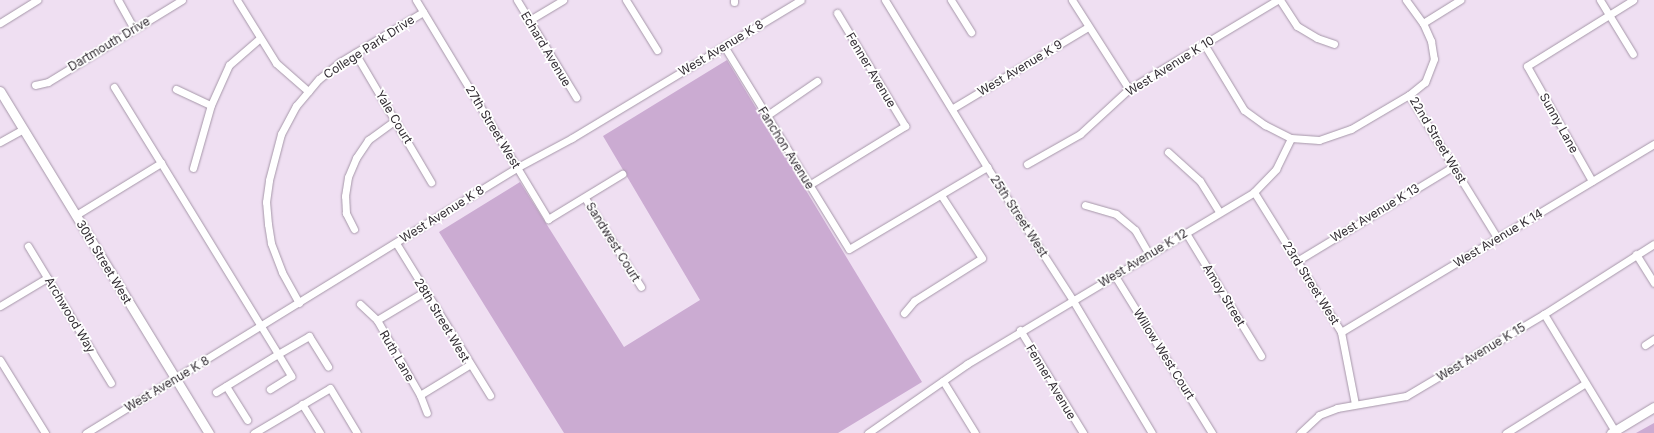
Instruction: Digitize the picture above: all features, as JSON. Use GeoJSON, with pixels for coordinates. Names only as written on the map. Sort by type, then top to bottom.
{"type":"FeatureCollection","features":[{"type":"Feature","properties":{"kind":"main road","name":"30th Street West"},"geometry":{"type":"LineString","coordinates":[[0,91],[209,433]]}},
{"type":"Feature","properties":{"kind":"main road"},"geometry":{"type":"LineString","coordinates":[[1614,432],[1654,407]]}},
{"type":"Feature","properties":{"kind":"street"},"geometry":{"type":"LineString","coordinates":[[0,23],[37,0]]}},
{"type":"Feature","properties":{"kind":"street"},"geometry":{"type":"LineString","coordinates":[[118,0],[134,29]]}},
{"type":"Feature","properties":{"kind":"street","name":"Dartmouth Drive"},"geometry":{"type":"LineString","coordinates":[[35,84],[48,82],[182,0]]}},
{"type":"Feature","properties":{"kind":"street"},"geometry":{"type":"LineString","coordinates":[[237,0],[276,63],[308,91]]}},
{"type":"Feature","properties":{"kind":"street","name":"27th Street West"},"geometry":{"type":"LineString","coordinates":[[416,0],[548,219],[585,198]]}},
{"type":"Feature","properties":{"kind":"street","name":"Echard Avenue"},"geometry":{"type":"LineString","coordinates":[[517,0],[528,21],[576,97]]}},
{"type":"Feature","properties":{"kind":"street"},"geometry":{"type":"LineString","coordinates":[[528,21],[563,0]]}},
{"type":"Feature","properties":{"kind":"street"},"geometry":{"type":"LineString","coordinates":[[626,0],[657,50]]}},
{"type":"Feature","properties":{"kind":"street","name":"West Avenue K 8"},"geometry":{"type":"LineString","coordinates":[[86,433],[300,303],[518,167],[572,138],[801,0]]}},
{"type":"Feature","properties":{"kind":"street","name":"25th Street West"},"geometry":{"type":"LineString","coordinates":[[886,0],[953,108],[987,167],[1072,300],[1152,433]]}},
{"type":"Feature","properties":{"kind":"street"},"geometry":{"type":"LineString","coordinates":[[951,0],[971,32]]}},
{"type":"Feature","properties":{"kind":"street"},"geometry":{"type":"LineString","coordinates":[[1072,0],[1129,89]]}},
{"type":"Feature","properties":{"kind":"street"},"geometry":{"type":"LineString","coordinates":[[1278,0],[1297,26],[1317,38],[1334,44]]}},
{"type":"Feature","properties":{"kind":"street","name":"West Avenue K 10"},"geometry":{"type":"LineString","coordinates":[[1027,164],[1080,134],[1129,89],[1278,0]]}},
{"type":"Feature","properties":{"kind":"street","name":"22nd Street West"},"geometry":{"type":"LineString","coordinates":[[1406,0],[1423,23],[1431,41],[1434,59],[1425,82],[1409,95],[1498,239]]}},
{"type":"Feature","properties":{"kind":"street"},"geometry":{"type":"LineString","coordinates":[[1423,23],[1460,0]]}},
{"type":"Feature","properties":{"kind":"street"},"geometry":{"type":"LineString","coordinates":[[1600,0],[1610,14],[1633,54]]}},
{"type":"Feature","properties":{"kind":"street"},"geometry":{"type":"LineString","coordinates":[[1610,14],[1633,0]]}},
{"type":"Feature","properties":{"kind":"street","name":"College Park Drive"},"geometry":{"type":"LineString","coordinates":[[300,303],[282,272],[271,244],[266,202],[271,165],[281,134],[308,91],[324,75],[355,53],[423,12]]}},
{"type":"Feature","properties":{"kind":"street","name":"Fenner Avenue"},"geometry":{"type":"LineString","coordinates":[[809,186],[905,126],[837,13]]}},
{"type":"Feature","properties":{"kind":"street","name":"Sunny Lane"},"geometry":{"type":"LineString","coordinates":[[1592,181],[1527,66],[1610,14]]}},
{"type":"Feature","properties":{"kind":"street","name":"West Avenue K 9"},"geometry":{"type":"LineString","coordinates":[[953,108],[1088,27]]}},
{"type":"Feature","properties":{"kind":"street"},"geometry":{"type":"LineString","coordinates":[[193,168],[211,105],[229,64],[260,38]]}},
{"type":"Feature","properties":{"kind":"street"},"geometry":{"type":"LineString","coordinates":[[1204,44],[1244,110],[1291,138],[1319,140],[1351,130],[1409,95]]}},
{"type":"Feature","properties":{"kind":"street","name":"Fanchon Avenue"},"geometry":{"type":"LineString","coordinates":[[724,46],[849,249],[941,195]]}},
{"type":"Feature","properties":{"kind":"street","name":"Yale Court"},"geometry":{"type":"LineString","coordinates":[[355,53],[396,120],[431,182]]}},
{"type":"Feature","properties":{"kind":"street"},"geometry":{"type":"LineString","coordinates":[[766,116],[817,81]]}},
{"type":"Feature","properties":{"kind":"street"},"geometry":{"type":"LineString","coordinates":[[114,87],[260,327],[292,376],[270,389]]}},
{"type":"Feature","properties":{"kind":"street"},"geometry":{"type":"LineString","coordinates":[[176,89],[211,105]]}},
{"type":"Feature","properties":{"kind":"street"},"geometry":{"type":"LineString","coordinates":[[354,229],[346,213],[345,196],[348,177],[356,158],[368,140],[396,120]]}},
{"type":"Feature","properties":{"kind":"street"},"geometry":{"type":"LineString","coordinates":[[0,142],[23,129]]}},
{"type":"Feature","properties":{"kind":"street","name":"West Avenue K 12"},"geometry":{"type":"LineString","coordinates":[[868,433],[1020,330],[1115,276],[1149,254],[1254,192],[1276,169],[1291,138]]}},
{"type":"Feature","properties":{"kind":"street","name":"West Avenue K 14"},"geometry":{"type":"LineString","coordinates":[[1341,332],[1654,144]]}},
{"type":"Feature","properties":{"kind":"street"},"geometry":{"type":"LineString","coordinates":[[1168,152],[1200,181],[1220,212]]}},
{"type":"Feature","properties":{"kind":"street"},"geometry":{"type":"LineString","coordinates":[[76,215],[161,163]]}},
{"type":"Feature","properties":{"kind":"street","name":"West Avenue K 13"},"geometry":{"type":"LineString","coordinates":[[1297,261],[1454,166]]}},
{"type":"Feature","properties":{"kind":"street"},"geometry":{"type":"LineString","coordinates":[[904,313],[914,301],[982,258],[941,195],[987,167]]}},
{"type":"Feature","properties":{"kind":"street"},"geometry":{"type":"LineString","coordinates":[[585,198],[622,174]]}},
{"type":"Feature","properties":{"kind":"street","name":"23rd Street West"},"geometry":{"type":"LineString","coordinates":[[1254,192],[1341,332],[1355,404]]}},
{"type":"Feature","properties":{"kind":"street","name":"Sandwest Court"},"geometry":{"type":"LineString","coordinates":[[585,198],[641,287]]}},
{"type":"Feature","properties":{"kind":"street"},"geometry":{"type":"LineString","coordinates":[[1085,205],[1116,214],[1135,230],[1149,254]]}},
{"type":"Feature","properties":{"kind":"street","name":"Amoy Street"},"geometry":{"type":"LineString","coordinates":[[1186,233],[1261,356]]}},
{"type":"Feature","properties":{"kind":"street","name":"28th Street West"},"geometry":{"type":"LineString","coordinates":[[396,243],[424,292],[490,395]]}},
{"type":"Feature","properties":{"kind":"street","name":"West Avenue K 15"},"geometry":{"type":"LineString","coordinates":[[1300,433],[1319,415],[1355,404],[1406,396],[1544,314],[1636,254],[1654,244]]}},
{"type":"Feature","properties":{"kind":"street","name":"Archwood Way"},"geometry":{"type":"LineString","coordinates":[[28,246],[111,383]]}},
{"type":"Feature","properties":{"kind":"street"},"geometry":{"type":"LineString","coordinates":[[1636,254],[1654,283]]}},
{"type":"Feature","properties":{"kind":"street","name":"Willow West Court"},"geometry":{"type":"LineString","coordinates":[[1115,276],[1212,433]]}},
{"type":"Feature","properties":{"kind":"street"},"geometry":{"type":"LineString","coordinates":[[0,306],[47,278]]}},
{"type":"Feature","properties":{"kind":"street"},"geometry":{"type":"LineString","coordinates":[[376,320],[424,292]]}},
{"type":"Feature","properties":{"kind":"street","name":"Ruth Lane"},"geometry":{"type":"LineString","coordinates":[[360,304],[376,320],[420,394],[427,414]]}},
{"type":"Feature","properties":{"kind":"street"},"geometry":{"type":"LineString","coordinates":[[1544,314],[1584,384],[1614,432]]}},
{"type":"Feature","properties":{"kind":"street","name":"Fenner Avenue"},"geometry":{"type":"LineString","coordinates":[[1020,330],[1083,433]]}},
{"type":"Feature","properties":{"kind":"street"},"geometry":{"type":"LineString","coordinates":[[216,392],[309,336],[328,367]]}},
{"type":"Feature","properties":{"kind":"street"},"geometry":{"type":"LineString","coordinates":[[1645,345],[1654,340]]}},
{"type":"Feature","properties":{"kind":"street"},"geometry":{"type":"LineString","coordinates":[[0,360],[45,433]]}},
{"type":"Feature","properties":{"kind":"street"},"geometry":{"type":"LineString","coordinates":[[420,394],[469,364]]}},
{"type":"Feature","properties":{"kind":"street"},"geometry":{"type":"LineString","coordinates":[[943,382],[975,433]]}},
{"type":"Feature","properties":{"kind":"street"},"geometry":{"type":"LineString","coordinates":[[1506,433],[1584,384]]}},
{"type":"Feature","properties":{"kind":"street"},"geometry":{"type":"LineString","coordinates":[[226,386],[247,420]]}},
{"type":"Feature","properties":{"kind":"street"},"geometry":{"type":"LineString","coordinates":[[254,433],[330,388],[356,433]]}},
{"type":"Feature","properties":{"kind":"street"},"geometry":{"type":"LineString","coordinates":[[302,404],[320,433]]}},
{"type":"Feature","properties":{"kind":"shaded area"},"geometry":{"type":"Polygon","coordinates":[[[727,60],[922,382],[838,433],[564,433],[439,232],[520,182],[624,347],[700,300],[603,136],[727,60]]]}},
{"type":"Feature","properties":{"kind":"shaded area"},"geometry":{"type":"Polygon","coordinates":[[[1654,423],[1654,433],[1636,433],[1654,423]]]}}]}
